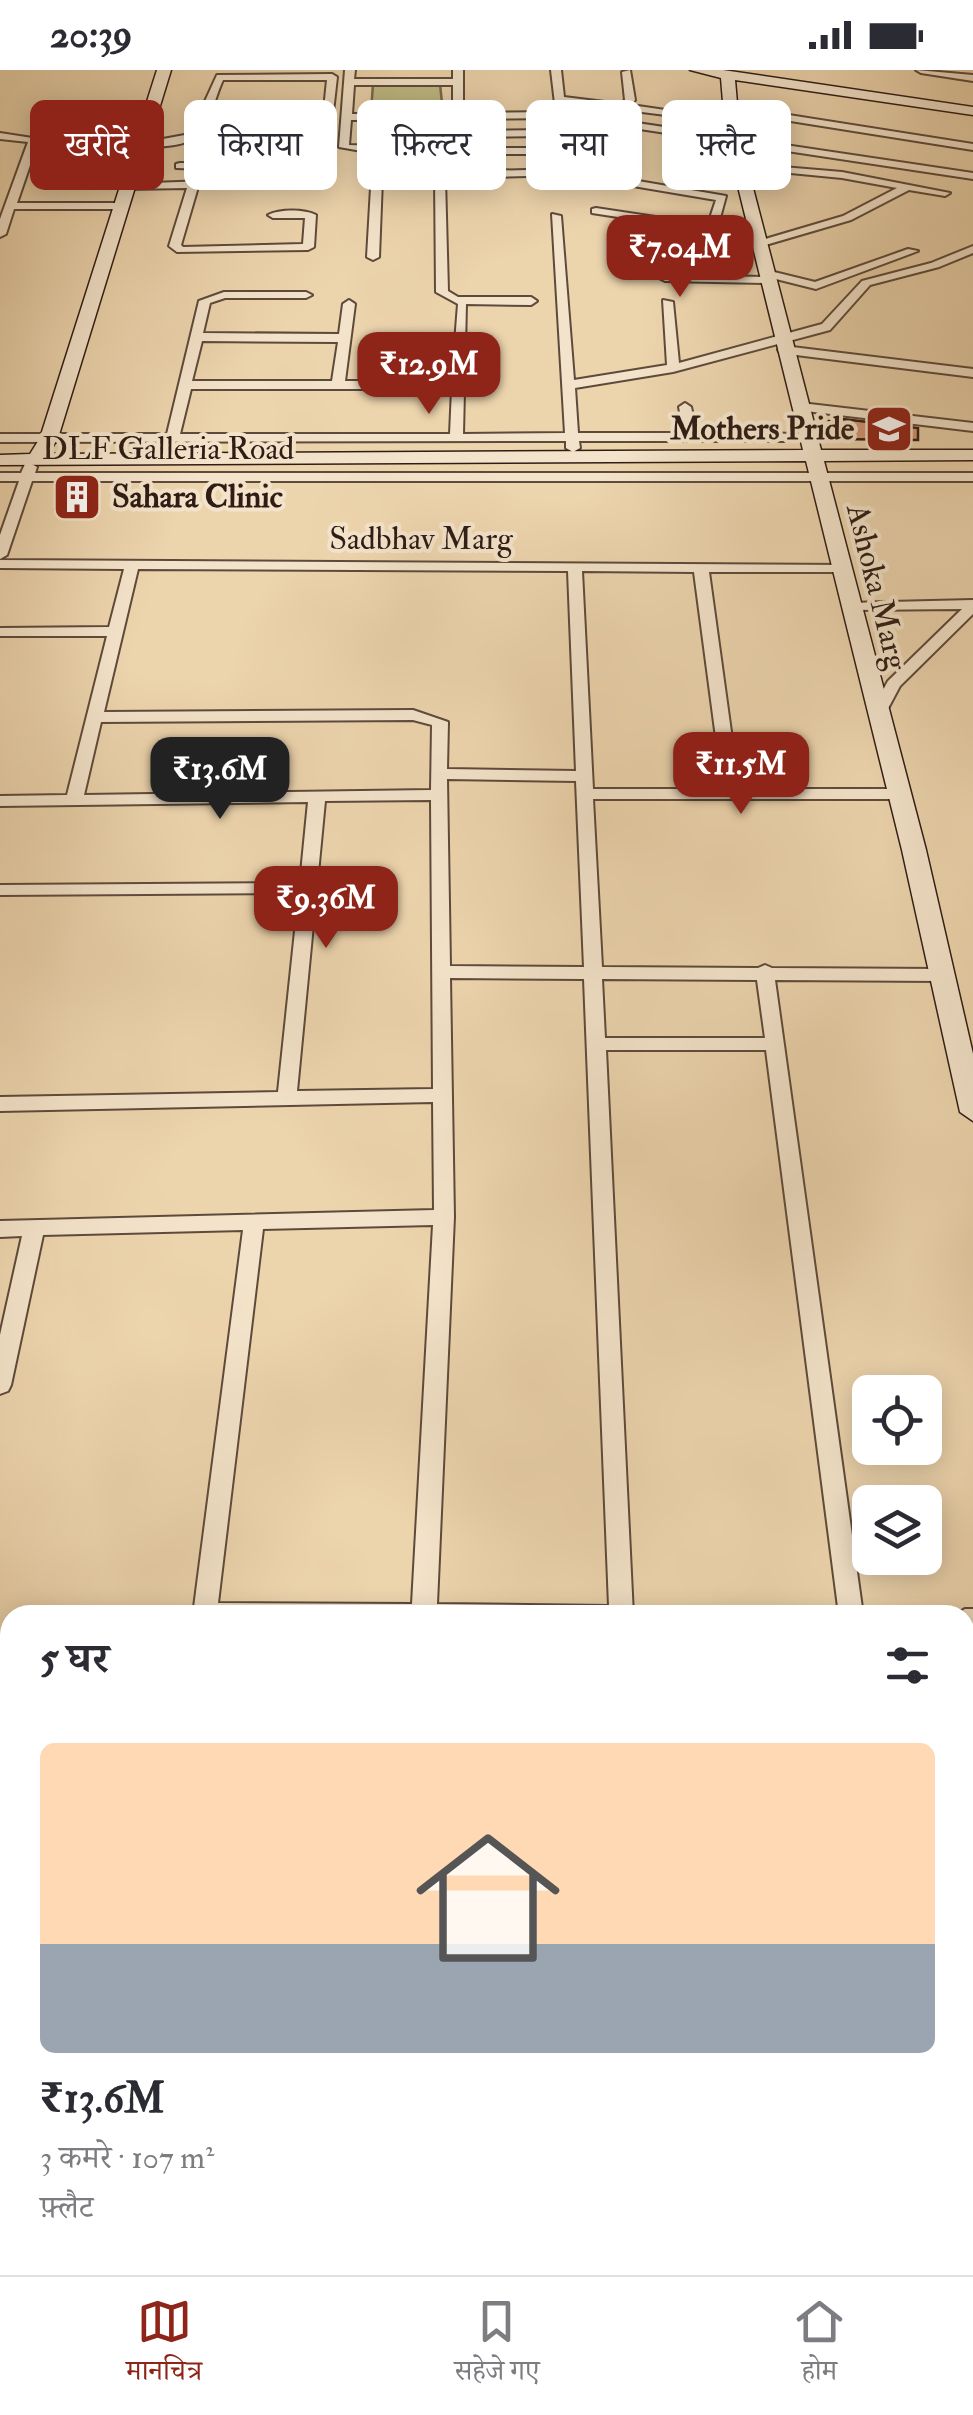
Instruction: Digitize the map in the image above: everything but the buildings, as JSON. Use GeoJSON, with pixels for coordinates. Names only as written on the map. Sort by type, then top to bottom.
{"type":"FeatureCollection","features":[{"type":"Feature","properties":{"kind":"street"},"geometry":{"type":"LineString","coordinates":[[155,100],[164,70]]}},
{"type":"Feature","properties":{"kind":"street"},"geometry":{"type":"LineString","coordinates":[[506,116],[561,115],[556,70]]}},
{"type":"Feature","properties":{"kind":"street"},"geometry":{"type":"LineString","coordinates":[[697,70],[728,77],[755,75],[973,111]]}},
{"type":"Feature","properties":{"kind":"street"},"geometry":{"type":"LineString","coordinates":[[921,70],[973,78]]}},
{"type":"Feature","properties":{"kind":"street"},"geometry":{"type":"LineString","coordinates":[[627,72],[627,100]]}},
{"type":"Feature","properties":{"kind":"street"},"geometry":{"type":"LineString","coordinates":[[958,73],[951,81],[973,86]]}},
{"type":"Feature","properties":{"kind":"street"},"geometry":{"type":"LineString","coordinates":[[211,100],[218,78],[226,76],[332,77],[330,100]]}},
{"type":"Feature","properties":{"kind":"street"},"geometry":{"type":"LineString","coordinates":[[357,149],[346,149],[350,76],[458,76]]}},
{"type":"Feature","properties":{"kind":"street","name":"Ashoka Marg"},"geometry":{"type":"LineString","coordinates":[[728,77],[730,100]]}},
{"type":"Feature","properties":{"kind":"street"},"geometry":{"type":"LineString","coordinates":[[560,99],[571,100]]}},
{"type":"Feature","properties":{"kind":"street"},"geometry":{"type":"LineString","coordinates":[[346,116],[357,116]]}},
{"type":"Feature","properties":{"kind":"street"},"geometry":{"type":"LineString","coordinates":[[791,132],[973,146]]}},
{"type":"Feature","properties":{"kind":"street"},"geometry":{"type":"LineString","coordinates":[[0,136],[34,139],[0,234]]}},
{"type":"Feature","properties":{"kind":"street"},"geometry":{"type":"LineString","coordinates":[[791,139],[973,176]]}},
{"type":"Feature","properties":{"kind":"street"},"geometry":{"type":"LineString","coordinates":[[180,166],[184,166]]}},
{"type":"Feature","properties":{"kind":"street"},"geometry":{"type":"LineString","coordinates":[[791,171],[945,193]]}},
{"type":"Feature","properties":{"kind":"street"},"geometry":{"type":"LineString","coordinates":[[531,301],[455,300],[442,292],[440,174],[582,174],[722,198],[724,202],[714,217],[757,234],[847,218],[907,186]]}},
{"type":"Feature","properties":{"kind":"street"},"geometry":{"type":"LineString","coordinates":[[0,187],[15,187]]}},
{"type":"Feature","properties":{"kind":"street"},"geometry":{"type":"LineString","coordinates":[[12,206],[184,189]]}},
{"type":"Feature","properties":{"kind":"street"},"geometry":{"type":"LineString","coordinates":[[0,555],[3,534],[23,477],[49,438],[127,190]]}},
{"type":"Feature","properties":{"kind":"street"},"geometry":{"type":"LineString","coordinates":[[191,190],[174,254],[308,247],[311,215],[273,215]]}},
{"type":"Feature","properties":{"kind":"street"},"geometry":{"type":"LineString","coordinates":[[373,257],[376,190]]}},
{"type":"Feature","properties":{"kind":"street","name":"Ashoka Marg"},"geometry":{"type":"LineString","coordinates":[[746,190],[782,345],[899,794],[973,1112]]}},
{"type":"Feature","properties":{"kind":"street"},"geometry":{"type":"LineString","coordinates":[[596,210],[703,227],[718,221]]}},
{"type":"Feature","properties":{"kind":"street"},"geometry":{"type":"LineString","coordinates":[[556,216],[573,447]]}},
{"type":"Feature","properties":{"kind":"street"},"geometry":{"type":"LineString","coordinates":[[654,236],[665,278],[673,368]]}},
{"type":"Feature","properties":{"kind":"street"},"geometry":{"type":"LineString","coordinates":[[569,386],[782,345],[826,327],[866,282],[934,265],[973,249]]}},
{"type":"Feature","properties":{"kind":"street"},"geometry":{"type":"LineString","coordinates":[[665,278],[767,276],[816,286],[912,251]]}},
{"type":"Feature","properties":{"kind":"street"},"geometry":{"type":"LineString","coordinates":[[173,438],[196,336],[209,298],[306,295]]}},
{"type":"Feature","properties":{"kind":"street"},"geometry":{"type":"LineString","coordinates":[[338,385],[349,304]]}},
{"type":"Feature","properties":{"kind":"street"},"geometry":{"type":"LineString","coordinates":[[456,438],[462,306]]}},
{"type":"Feature","properties":{"kind":"street"},"geometry":{"type":"LineString","coordinates":[[196,336],[345,338]]}},
{"type":"Feature","properties":{"kind":"street"},"geometry":{"type":"LineString","coordinates":[[782,345],[972,368]]}},
{"type":"Feature","properties":{"kind":"street"},"geometry":{"type":"LineString","coordinates":[[184,385],[458,386]]}},
{"type":"Feature","properties":{"kind":"street"},"geometry":{"type":"LineString","coordinates":[[685,406],[691,438]]}},
{"type":"Feature","properties":{"kind":"street"},"geometry":{"type":"LineString","coordinates":[[801,407],[973,427]]}},
{"type":"Feature","properties":{"kind":"street"},"geometry":{"type":"LineString","coordinates":[[0,438],[456,438],[573,447],[813,455],[973,455]]}},
{"type":"Feature","properties":{"kind":"street"},"geometry":{"type":"LineString","coordinates":[[0,460],[573,447],[691,438],[813,455]]}},
{"type":"Feature","properties":{"kind":"street"},"geometry":{"type":"LineString","coordinates":[[908,454],[914,477]]}},
{"type":"Feature","properties":{"kind":"street","name":"DLF Galleria Road"},"geometry":{"type":"LineString","coordinates":[[0,477],[813,455],[914,477],[973,478]]}},
{"type":"Feature","properties":{"kind":"street","name":"Sadbhav Marg"},"geometry":{"type":"LineString","coordinates":[[0,564],[842,568]]}},
{"type":"Feature","properties":{"kind":"street"},"geometry":{"type":"LineString","coordinates":[[74,800],[132,564]]}},
{"type":"Feature","properties":{"kind":"street"},"geometry":{"type":"LineString","coordinates":[[575,567],[590,970],[622,1605]]}},
{"type":"Feature","properties":{"kind":"street"},"geometry":{"type":"LineString","coordinates":[[701,568],[728,768]]}},
{"type":"Feature","properties":{"kind":"street"},"geometry":{"type":"LineString","coordinates":[[852,606],[973,605]]}},
{"type":"Feature","properties":{"kind":"street"},"geometry":{"type":"LineString","coordinates":[[878,712],[893,684],[973,605]]}},
{"type":"Feature","properties":{"kind":"street"},"geometry":{"type":"LineString","coordinates":[[0,632],[116,632]]}},
{"type":"Feature","properties":{"kind":"street"},"geometry":{"type":"LineString","coordinates":[[95,717],[428,716],[440,722],[443,730],[439,785],[444,1217],[424,1605]]}},
{"type":"Feature","properties":{"kind":"street"},"geometry":{"type":"LineString","coordinates":[[0,801],[317,798],[439,785],[899,794]]}},
{"type":"Feature","properties":{"kind":"street"},"geometry":{"type":"LineString","coordinates":[[287,1098],[317,798]]}},
{"type":"Feature","properties":{"kind":"street"},"geometry":{"type":"LineString","coordinates":[[0,890],[308,888]]}},
{"type":"Feature","properties":{"kind":"street"},"geometry":{"type":"LineString","coordinates":[[764,971],[849,1605]]}},
{"type":"Feature","properties":{"kind":"street"},"geometry":{"type":"LineString","coordinates":[[444,972],[942,975]]}},
{"type":"Feature","properties":{"kind":"street"},"geometry":{"type":"LineString","coordinates":[[595,1044],[774,1044]]}},
{"type":"Feature","properties":{"kind":"street"},"geometry":{"type":"LineString","coordinates":[[0,1104],[444,1095]]}},
{"type":"Feature","properties":{"kind":"street"},"geometry":{"type":"LineString","coordinates":[[0,1229],[444,1217]]}},
{"type":"Feature","properties":{"kind":"street"},"geometry":{"type":"LineString","coordinates":[[206,1605],[254,1222]]}},
{"type":"Feature","properties":{"kind":"street"},"geometry":{"type":"LineString","coordinates":[[0,1385],[34,1228]]}},
{"type":"Feature","properties":{"kind":"shaded area"},"geometry":{"type":"Polygon","coordinates":[[[373,84],[440,84],[442,100],[372,100],[373,84]]]}},
{"type":"Feature","properties":{"kind":"place","name":"Mothers Pride"},"geometry":{"type":"Point","coordinates":[889,429]}},
{"type":"Feature","properties":{"kind":"place","name":"Sahara Clinic"},"geometry":{"type":"Point","coordinates":[77,497]}}]}
